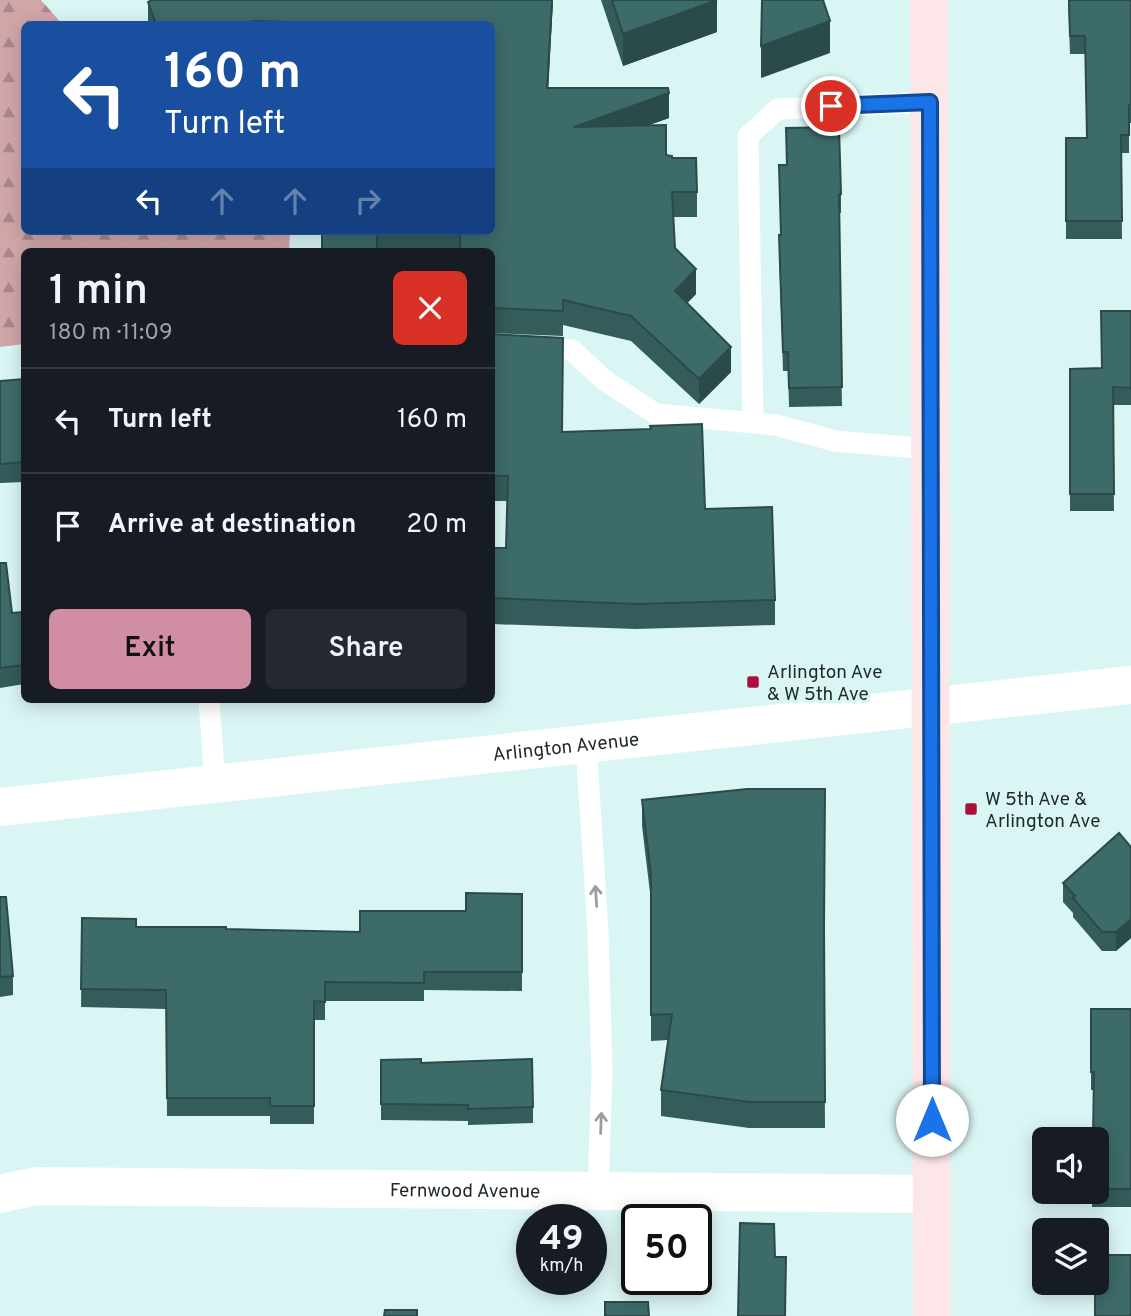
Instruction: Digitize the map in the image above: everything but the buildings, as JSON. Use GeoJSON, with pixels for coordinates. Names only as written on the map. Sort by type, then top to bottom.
{"type":"FeatureCollection","features":[{"type":"Feature","properties":{"kind":"main road"},"geometry":{"type":"LineString","coordinates":[[929,0],[932,1316]]}},
{"type":"Feature","properties":{"kind":"street","name":"Arlington Avenue"},"geometry":{"type":"LineString","coordinates":[[0,807],[1131,685]]}},
{"type":"Feature","properties":{"kind":"street","name":"Fernwood Avenue"},"geometry":{"type":"LineString","coordinates":[[0,1194],[36,1186],[932,1194]]}},
{"type":"Feature","properties":{"kind":"lane"},"geometry":{"type":"LineString","coordinates":[[753,422],[748,136],[778,109],[930,102]]}},
{"type":"Feature","properties":{"kind":"lane"},"geometry":{"type":"LineString","coordinates":[[495,346],[572,350],[604,380],[656,414],[753,422],[776,425],[835,441],[930,449]]}},
{"type":"Feature","properties":{"kind":"lane"},"geometry":{"type":"LineString","coordinates":[[209,703],[215,783]]}},
{"type":"Feature","properties":{"kind":"lane"},"geometry":{"type":"LineString","coordinates":[[586,745],[598,932],[602,1071],[598,1192]]}},
{"type":"Feature","properties":{"kind":"green space"},"geometry":{"type":"Polygon","coordinates":[[[0,0],[41,0],[59,21],[21,21],[21,235],[290,235],[289,248],[21,248],[21,344],[0,347],[0,0]]]}},
{"type":"Feature","properties":{"kind":"place","name":"Arlington Ave & W 5th Ave"},"geometry":{"type":"Point","coordinates":[753,682]}},
{"type":"Feature","properties":{"kind":"place","name":"W 5th Ave & Arlington Ave"},"geometry":{"type":"Point","coordinates":[971,809]}},
{"type":"Feature","properties":{"kind":"route"},"geometry":{"type":"LineString","coordinates":[[831,106],[930,102],[932,1120]]}}]}
